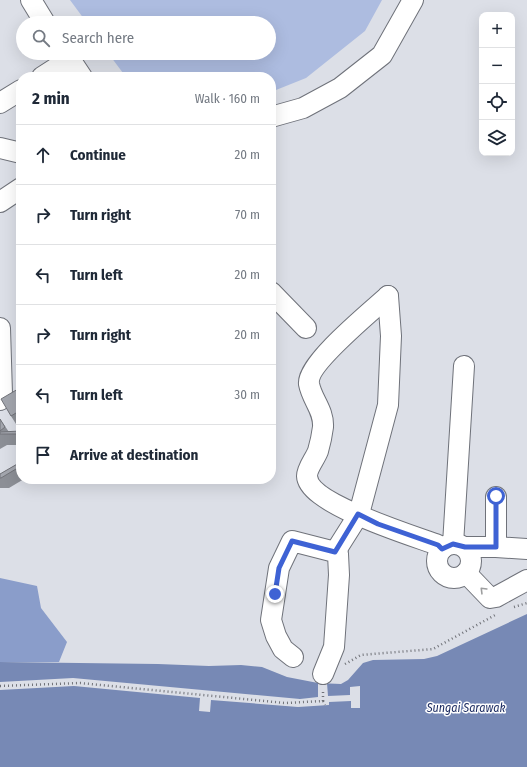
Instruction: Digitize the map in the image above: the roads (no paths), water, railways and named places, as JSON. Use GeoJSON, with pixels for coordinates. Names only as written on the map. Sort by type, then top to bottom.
{"type":"FeatureCollection","features":[{"type":"Feature","properties":{"kind":"street"},"geometry":{"type":"LineString","coordinates":[[31,0],[41,16]]}},
{"type":"Feature","properties":{"kind":"street"},"geometry":{"type":"LineString","coordinates":[[276,116],[303,108],[340,88],[382,55],[413,0]]}},
{"type":"Feature","properties":{"kind":"street"},"geometry":{"type":"LineString","coordinates":[[48,72],[63,60]]}},
{"type":"Feature","properties":{"kind":"street"},"geometry":{"type":"LineString","coordinates":[[71,60],[79,72]]}},
{"type":"Feature","properties":{"kind":"street"},"geometry":{"type":"LineString","coordinates":[[0,103],[16,93]]}},
{"type":"Feature","properties":{"kind":"street"},"geometry":{"type":"LineString","coordinates":[[0,148],[16,152]]}},
{"type":"Feature","properties":{"kind":"street"},"geometry":{"type":"LineString","coordinates":[[0,202],[16,191]]}},
{"type":"Feature","properties":{"kind":"street"},"geometry":{"type":"LineString","coordinates":[[335,552],[358,514],[388,405],[391,336],[388,296],[325,354],[312,372],[309,384],[322,415],[323,428],[318,451],[307,474],[308,478],[322,496],[343,509],[358,514],[384,526],[438,545],[522,549]]}},
{"type":"Feature","properties":{"kind":"street"},"geometry":{"type":"LineString","coordinates":[[276,297],[306,328]]}},
{"type":"Feature","properties":{"kind":"street"},"geometry":{"type":"LineString","coordinates":[[0,328],[2,394],[0,400]]}},
{"type":"Feature","properties":{"kind":"street"},"geometry":{"type":"LineString","coordinates":[[453,546],[464,366]]}},
{"type":"Feature","properties":{"kind":"street"},"geometry":{"type":"LineString","coordinates":[[496,496],[496,547]]}},
{"type":"Feature","properties":{"kind":"street"},"geometry":{"type":"LineString","coordinates":[[293,657],[283,649],[276,636],[271,620],[279,568],[292,541],[338,554],[340,575],[334,647],[323,674]]}},
{"type":"Feature","properties":{"kind":"street"},"geometry":{"type":"LineString","coordinates":[[453,546],[470,553],[472,560],[468,570]]}},
{"type":"Feature","properties":{"kind":"street"},"geometry":{"type":"LineString","coordinates":[[453,546],[438,555],[437,563],[440,570],[445,575],[452,578],[460,577],[468,570],[522,549]]}},
{"type":"Feature","properties":{"kind":"street"},"geometry":{"type":"LineString","coordinates":[[468,570],[490,598],[496,597],[527,580]]}},
{"type":"Feature","properties":{"kind":"water","name":"Sungai Sarawak"},"geometry":{"type":"Polygon","coordinates":[[[527,614],[527,767],[0,767],[0,662],[209,666],[241,665],[262,667],[287,677],[318,683],[341,684],[348,680],[363,663],[373,660],[424,659],[437,656],[527,614]]]}}]}
